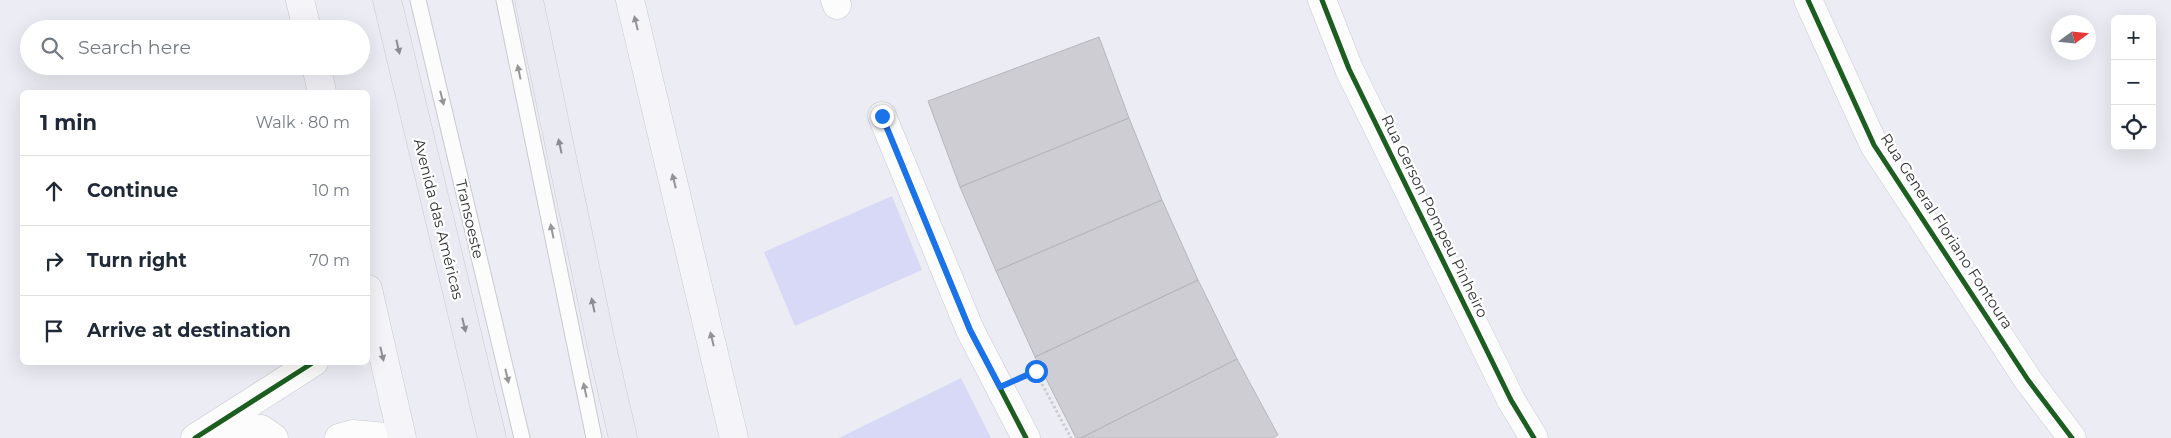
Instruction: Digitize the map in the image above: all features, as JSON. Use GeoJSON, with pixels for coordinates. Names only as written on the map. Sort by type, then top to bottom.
{"type":"FeatureCollection","features":[{"type":"Feature","properties":{"kind":"highway","name":"Avenida das Américas"},"geometry":{"type":"LineString","coordinates":[[387,0],[492,438]]}},
{"type":"Feature","properties":{"kind":"highway"},"geometry":{"type":"LineString","coordinates":[[529,0],[601,343],[623,438]]}},
{"type":"Feature","properties":{"kind":"highway"},"geometry":{"type":"LineString","coordinates":[[601,343],[634,405],[642,438]]}},
{"type":"Feature","properties":{"kind":"main road"},"geometry":{"type":"LineString","coordinates":[[300,0],[305,20]]}},
{"type":"Feature","properties":{"kind":"main road"},"geometry":{"type":"LineString","coordinates":[[630,0],[734,438]]}},
{"type":"Feature","properties":{"kind":"main road"},"geometry":{"type":"LineString","coordinates":[[318,75],[322,90]]}},
{"type":"Feature","properties":{"kind":"main road"},"geometry":{"type":"LineString","coordinates":[[370,308],[372,326],[402,438]]}},
{"type":"Feature","properties":{"kind":"main road"},"geometry":{"type":"LineString","coordinates":[[719,369],[746,438]]}},
{"type":"Feature","properties":{"kind":"street","name":"Rua Gerson Pompeu Pinheiro"},"geometry":{"type":"LineString","coordinates":[[1322,0],[1349,69],[1507,391],[1534,438]]}},
{"type":"Feature","properties":{"kind":"street","name":"Rua General Floriano Fontoura"},"geometry":{"type":"LineString","coordinates":[[1808,0],[1874,145],[2028,380],[2072,438]]}},
{"type":"Feature","properties":{"kind":"street"},"geometry":{"type":"LineString","coordinates":[[882,116],[970,330],[1026,438]]}},
{"type":"Feature","properties":{"kind":"street"},"geometry":{"type":"LineString","coordinates":[[205,431],[309,365]]}},
{"type":"Feature","properties":{"kind":"street"},"geometry":{"type":"LineString","coordinates":[[205,431],[261,429],[274,438]]}},
{"type":"Feature","properties":{"kind":"street"},"geometry":{"type":"LineString","coordinates":[[339,438],[353,434],[397,438]]}},
{"type":"Feature","properties":{"kind":"lane","name":"Transoeste"},"geometry":{"type":"LineString","coordinates":[[418,0],[522,438]]}},
{"type":"Feature","properties":{"kind":"lane"},"geometry":{"type":"LineString","coordinates":[[504,0],[594,438]]}},
{"type":"Feature","properties":{"kind":"path"},"geometry":{"type":"LineString","coordinates":[[1000,387],[1036,371],[1071,438]]}},
{"type":"Feature","properties":{"kind":"shaded area"},"geometry":{"type":"Polygon","coordinates":[[[892,196],[922,270],[795,326],[764,252],[892,196]]]}},
{"type":"Feature","properties":{"kind":"shaded area"},"geometry":{"type":"Polygon","coordinates":[[[961,378],[991,438],[839,438],[961,378]]]}},
{"type":"Feature","properties":{"kind":"building"},"geometry":{"type":"Polygon","coordinates":[[[1099,37],[1129,118],[960,187],[928,101],[1099,37]]]}},
{"type":"Feature","properties":{"kind":"building"},"geometry":{"type":"Polygon","coordinates":[[[1129,118],[1162,200],[996,271],[960,187],[1129,118]]]}},
{"type":"Feature","properties":{"kind":"building"},"geometry":{"type":"Polygon","coordinates":[[[1162,200],[1198,280],[1035,357],[996,271],[1162,200]]]}},
{"type":"Feature","properties":{"kind":"building"},"geometry":{"type":"Polygon","coordinates":[[[1198,280],[1237,359],[1081,438],[1076,438],[1035,357],[1198,280]]]}},
{"type":"Feature","properties":{"kind":"building"},"geometry":{"type":"Polygon","coordinates":[[[1237,359],[1278,435],[1272,438],[1081,438],[1237,359]]]}},
{"type":"Feature","properties":{"kind":"cycle path"},"geometry":{"type":"LineString","coordinates":[[1322,0],[1349,69],[1511,400],[1534,438]]}},
{"type":"Feature","properties":{"kind":"cycle path"},"geometry":{"type":"LineString","coordinates":[[1808,0],[1874,145],[2028,380],[2072,438]]}},
{"type":"Feature","properties":{"kind":"cycle path"},"geometry":{"type":"LineString","coordinates":[[882,116],[970,330],[1026,438]]}},
{"type":"Feature","properties":{"kind":"cycle path"},"geometry":{"type":"LineString","coordinates":[[195,438],[309,365]]}},
{"type":"Feature","properties":{"kind":"route"},"geometry":{"type":"LineString","coordinates":[[882,116],[970,330],[1000,387],[1036,371]]}}]}
